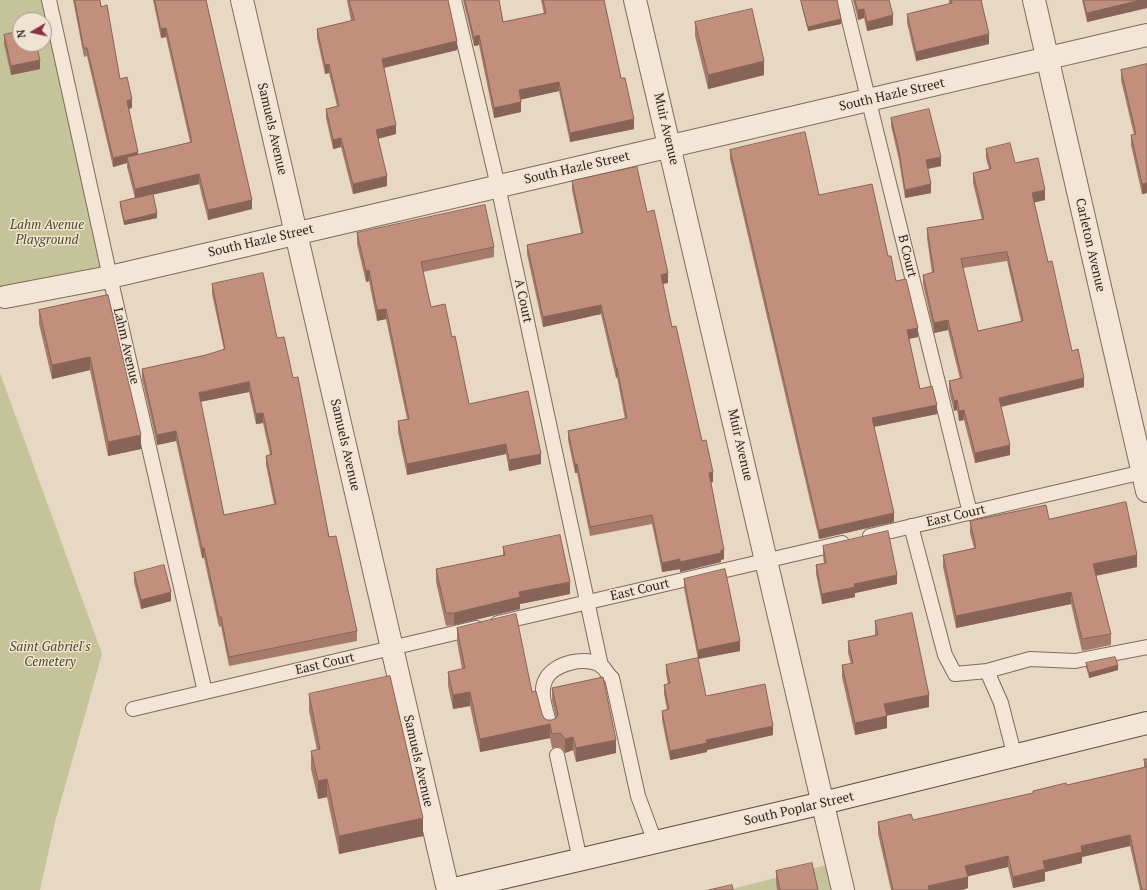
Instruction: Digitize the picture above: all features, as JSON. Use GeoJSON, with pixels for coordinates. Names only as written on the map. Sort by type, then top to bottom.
{"type":"FeatureCollection","features":[{"type":"Feature","properties":{"kind":"street","name":"Samuels Avenue"},"geometry":{"type":"LineString","coordinates":[[242,0],[449,890]]}},
{"type":"Feature","properties":{"kind":"street","name":"Muir Avenue"},"geometry":{"type":"LineString","coordinates":[[635,0],[843,890]]}},
{"type":"Feature","properties":{"kind":"street","name":"Carleton Avenue"},"geometry":{"type":"LineString","coordinates":[[1034,0],[1146,478]]}},
{"type":"Feature","properties":{"kind":"street","name":"South Hazle Street"},"geometry":{"type":"LineString","coordinates":[[5,297],[110,276],[1147,35]]}},
{"type":"Feature","properties":{"kind":"street","name":"South Poplar Street"},"geometry":{"type":"LineString","coordinates":[[449,890],[823,803],[1015,757],[1147,723]]}},
{"type":"Feature","properties":{"kind":"lane","name":"Lahm Avenue"},"geometry":{"type":"LineString","coordinates":[[49,0],[205,692]]}},
{"type":"Feature","properties":{"kind":"lane","name":"A Court"},"geometry":{"type":"LineString","coordinates":[[454,0],[498,186],[601,666]]}},
{"type":"Feature","properties":{"kind":"lane","name":"B Court"},"geometry":{"type":"LineString","coordinates":[[844,0],[970,512]]}},
{"type":"Feature","properties":{"kind":"lane","name":"East Court"},"geometry":{"type":"LineString","coordinates":[[133,709],[970,512],[1146,478]]}},
{"type":"Feature","properties":{"kind":"lane"},"geometry":{"type":"LineString","coordinates":[[911,526],[945,655],[955,674],[987,671],[1030,659],[1075,661],[1147,646]]}},
{"type":"Feature","properties":{"kind":"lane"},"geometry":{"type":"LineString","coordinates":[[550,726],[543,694],[545,680],[552,671],[562,664],[588,661],[601,666],[612,678],[638,796],[655,842]]}},
{"type":"Feature","properties":{"kind":"lane"},"geometry":{"type":"LineString","coordinates":[[987,671],[1001,704],[1015,757]]}},
{"type":"Feature","properties":{"kind":"lane"},"geometry":{"type":"LineString","coordinates":[[557,755],[580,860]]}},
{"type":"Feature","properties":{"kind":"green space","name":"Lahm Avenue Playground"},"geometry":{"type":"Polygon","coordinates":[[[0,0],[47,0],[50,12],[12,12],[12,52],[52,52],[52,24],[104,272],[0,289],[0,0]]]}},
{"type":"Feature","properties":{"kind":"green space","name":"Saint Gabriel's Cemetery"},"geometry":{"type":"Polygon","coordinates":[[[0,373],[102,654],[55,822],[40,890],[0,890],[0,373]]]}},
{"type":"Feature","properties":{"kind":"green space"},"geometry":{"type":"Polygon","coordinates":[[[830,864],[836,890],[728,890],[830,864]]]}},
{"type":"Feature","properties":{"kind":"building"},"geometry":{"type":"Polygon","coordinates":[[[75,0],[100,0],[101,7],[107,5],[120,79],[127,77],[132,99],[127,101],[138,152],[113,158],[87,48],[84,48],[75,0]]]}},
{"type":"Feature","properties":{"kind":"building"},"geometry":{"type":"Polygon","coordinates":[[[155,0],[206,0],[252,200],[208,210],[199,174],[135,189],[127,157],[192,142],[166,28],[161,29],[155,0]]]}},
{"type":"Feature","properties":{"kind":"building"},"geometry":{"type":"Polygon","coordinates":[[[349,0],[448,0],[457,41],[382,59],[396,125],[376,130],[387,176],[353,184],[341,138],[333,140],[326,109],[339,106],[329,64],[325,65],[317,29],[354,20],[349,0]]]}},
{"type":"Feature","properties":{"kind":"building"},"geometry":{"type":"Polygon","coordinates":[[[465,0],[499,0],[503,22],[546,13],[543,0],[604,0],[621,78],[625,78],[634,119],[570,133],[559,82],[519,90],[521,102],[494,108],[479,35],[474,37],[465,0]]]}},
{"type":"Feature","properties":{"kind":"building"},"geometry":{"type":"Polygon","coordinates":[[[801,0],[837,0],[841,19],[808,27],[801,0]]]}},
{"type":"Feature","properties":{"kind":"building"},"geometry":{"type":"Polygon","coordinates":[[[855,0],[889,0],[893,15],[867,22],[864,9],[858,10],[855,0]]]}},
{"type":"Feature","properties":{"kind":"building"},"geometry":{"type":"Polygon","coordinates":[[[951,0],[981,0],[989,34],[916,52],[907,14],[952,3],[951,0]]]}},
{"type":"Feature","properties":{"kind":"building"},"geometry":{"type":"Polygon","coordinates":[[[1084,0],[1141,0],[1087,13],[1084,0]]]}},
{"type":"Feature","properties":{"kind":"building"},"geometry":{"type":"Polygon","coordinates":[[[752,9],[764,61],[708,75],[695,22],[752,9]]]}},
{"type":"Feature","properties":{"kind":"building"},"geometry":{"type":"Polygon","coordinates":[[[12,33],[12,52],[38,52],[40,60],[11,66],[4,35],[12,33]]]}},
{"type":"Feature","properties":{"kind":"building"},"geometry":{"type":"Polygon","coordinates":[[[1147,64],[1147,183],[1142,184],[1131,135],[1136,134],[1121,70],[1147,64]]]}},
{"type":"Feature","properties":{"kind":"building"},"geometry":{"type":"Polygon","coordinates":[[[929,109],[941,157],[926,160],[931,184],[905,190],[899,151],[891,118],[929,109]]]}},
{"type":"Feature","properties":{"kind":"building"},"geometry":{"type":"Polygon","coordinates":[[[805,132],[819,195],[872,184],[888,256],[891,256],[896,281],[906,279],[918,328],[907,330],[920,389],[932,386],[937,405],[872,418],[894,513],[819,530],[730,150],[805,132]]]}},
{"type":"Feature","properties":{"kind":"building"},"geometry":{"type":"Polygon","coordinates":[[[1010,143],[1015,163],[1038,158],[1045,190],[1032,193],[1048,262],[1052,261],[1072,351],[1078,349],[1084,378],[999,398],[1010,445],[975,453],[964,410],[959,411],[957,400],[954,401],[949,381],[962,378],[948,320],[934,323],[923,275],[934,272],[927,228],[984,219],[973,173],[991,169],[986,149],[1010,143]],[[1007,252],[961,259],[978,331],[1023,321],[1007,252]]]}},
{"type":"Feature","properties":{"kind":"building"},"geometry":{"type":"Polygon","coordinates":[[[637,167],[647,212],[654,210],[668,273],[661,275],[672,327],[676,326],[702,441],[706,440],[713,472],[709,473],[724,550],[721,550],[721,553],[680,562],[680,559],[662,563],[652,515],[590,527],[577,464],[575,464],[568,431],[627,418],[617,368],[601,305],[543,317],[527,245],[583,233],[572,181],[637,167]]]}},
{"type":"Feature","properties":{"kind":"building"},"geometry":{"type":"Polygon","coordinates":[[[153,194],[157,213],[124,221],[120,202],[153,194]]]}},
{"type":"Feature","properties":{"kind":"building"},"geometry":{"type":"Polygon","coordinates":[[[485,205],[494,247],[421,262],[431,307],[445,304],[452,337],[455,336],[469,404],[528,391],[541,454],[509,460],[506,444],[407,464],[398,421],[409,419],[386,309],[377,310],[369,270],[366,271],[357,233],[485,205]]]}},
{"type":"Feature","properties":{"kind":"building"},"geometry":{"type":"Polygon","coordinates":[[[263,273],[277,338],[284,337],[293,378],[298,377],[329,537],[336,536],[357,631],[229,657],[204,548],[202,548],[176,431],[157,435],[142,369],[206,355],[225,349],[212,284],[263,273]],[[249,382],[199,393],[224,515],[276,504],[266,456],[272,454],[263,413],[256,414],[249,382]]]}},
{"type":"Feature","properties":{"kind":"building"},"geometry":{"type":"Polygon","coordinates":[[[108,295],[141,435],[108,442],[90,357],[52,365],[39,310],[108,295]]]}},
{"type":"Feature","properties":{"kind":"building"},"geometry":{"type":"Polygon","coordinates":[[[1126,502],[1137,555],[1093,564],[1111,634],[1082,639],[1071,592],[956,616],[943,555],[976,548],[970,521],[1046,505],[1049,519],[1126,502]]]}},
{"type":"Feature","properties":{"kind":"building"},"geometry":{"type":"Polygon","coordinates":[[[888,531],[897,575],[854,584],[855,587],[822,594],[816,565],[826,563],[823,546],[888,531]]]}},
{"type":"Feature","properties":{"kind":"building"},"geometry":{"type":"Polygon","coordinates":[[[560,535],[570,582],[519,592],[520,597],[454,613],[446,613],[436,569],[505,555],[503,547],[560,535]]]}},
{"type":"Feature","properties":{"kind":"building"},"geometry":{"type":"Polygon","coordinates":[[[164,565],[171,592],[141,600],[134,573],[164,565]]]}},
{"type":"Feature","properties":{"kind":"building"},"geometry":{"type":"Polygon","coordinates":[[[725,569],[740,641],[698,650],[684,579],[725,569]]]}},
{"type":"Feature","properties":{"kind":"building"},"geometry":{"type":"Polygon","coordinates":[[[912,613],[929,695],[884,704],[887,716],[855,723],[842,665],[853,663],[848,641],[878,635],[875,621],[912,613]]]}},
{"type":"Feature","properties":{"kind":"building"},"geometry":{"type":"Polygon","coordinates":[[[516,614],[532,692],[536,691],[544,718],[547,720],[552,720],[556,718],[558,714],[552,688],[603,677],[616,740],[576,748],[573,737],[565,739],[560,733],[552,734],[550,724],[480,739],[470,692],[453,695],[448,672],[465,668],[457,628],[516,614]]]}},
{"type":"Feature","properties":{"kind":"building"},"geometry":{"type":"Polygon","coordinates":[[[1115,657],[1118,665],[1089,673],[1086,663],[1115,657]]]}},
{"type":"Feature","properties":{"kind":"building"},"geometry":{"type":"Polygon","coordinates":[[[698,658],[706,696],[765,684],[773,726],[706,740],[707,743],[670,751],[662,711],[669,709],[664,685],[670,683],[666,665],[698,658]]]}},
{"type":"Feature","properties":{"kind":"building"},"geometry":{"type":"Polygon","coordinates":[[[390,676],[423,818],[339,836],[327,779],[318,781],[311,751],[320,749],[309,694],[390,676]]]}},
{"type":"Feature","properties":{"kind":"building"},"geometry":{"type":"Polygon","coordinates":[[[1144,759],[1147,759],[1147,890],[1142,890],[1130,835],[1081,846],[1082,852],[1043,861],[1045,869],[1013,877],[1008,856],[965,866],[968,877],[928,886],[929,890],[893,890],[878,822],[911,814],[913,820],[1033,793],[1033,791],[1066,783],[1067,785],[1146,767],[1144,759]]]}},
{"type":"Feature","properties":{"kind":"building"},"geometry":{"type":"Polygon","coordinates":[[[812,863],[818,890],[780,890],[776,871],[812,863]]]}},
{"type":"Feature","properties":{"kind":"building"},"geometry":{"type":"Polygon","coordinates":[[[732,885],[733,890],[709,890],[732,885]]]}}]}
